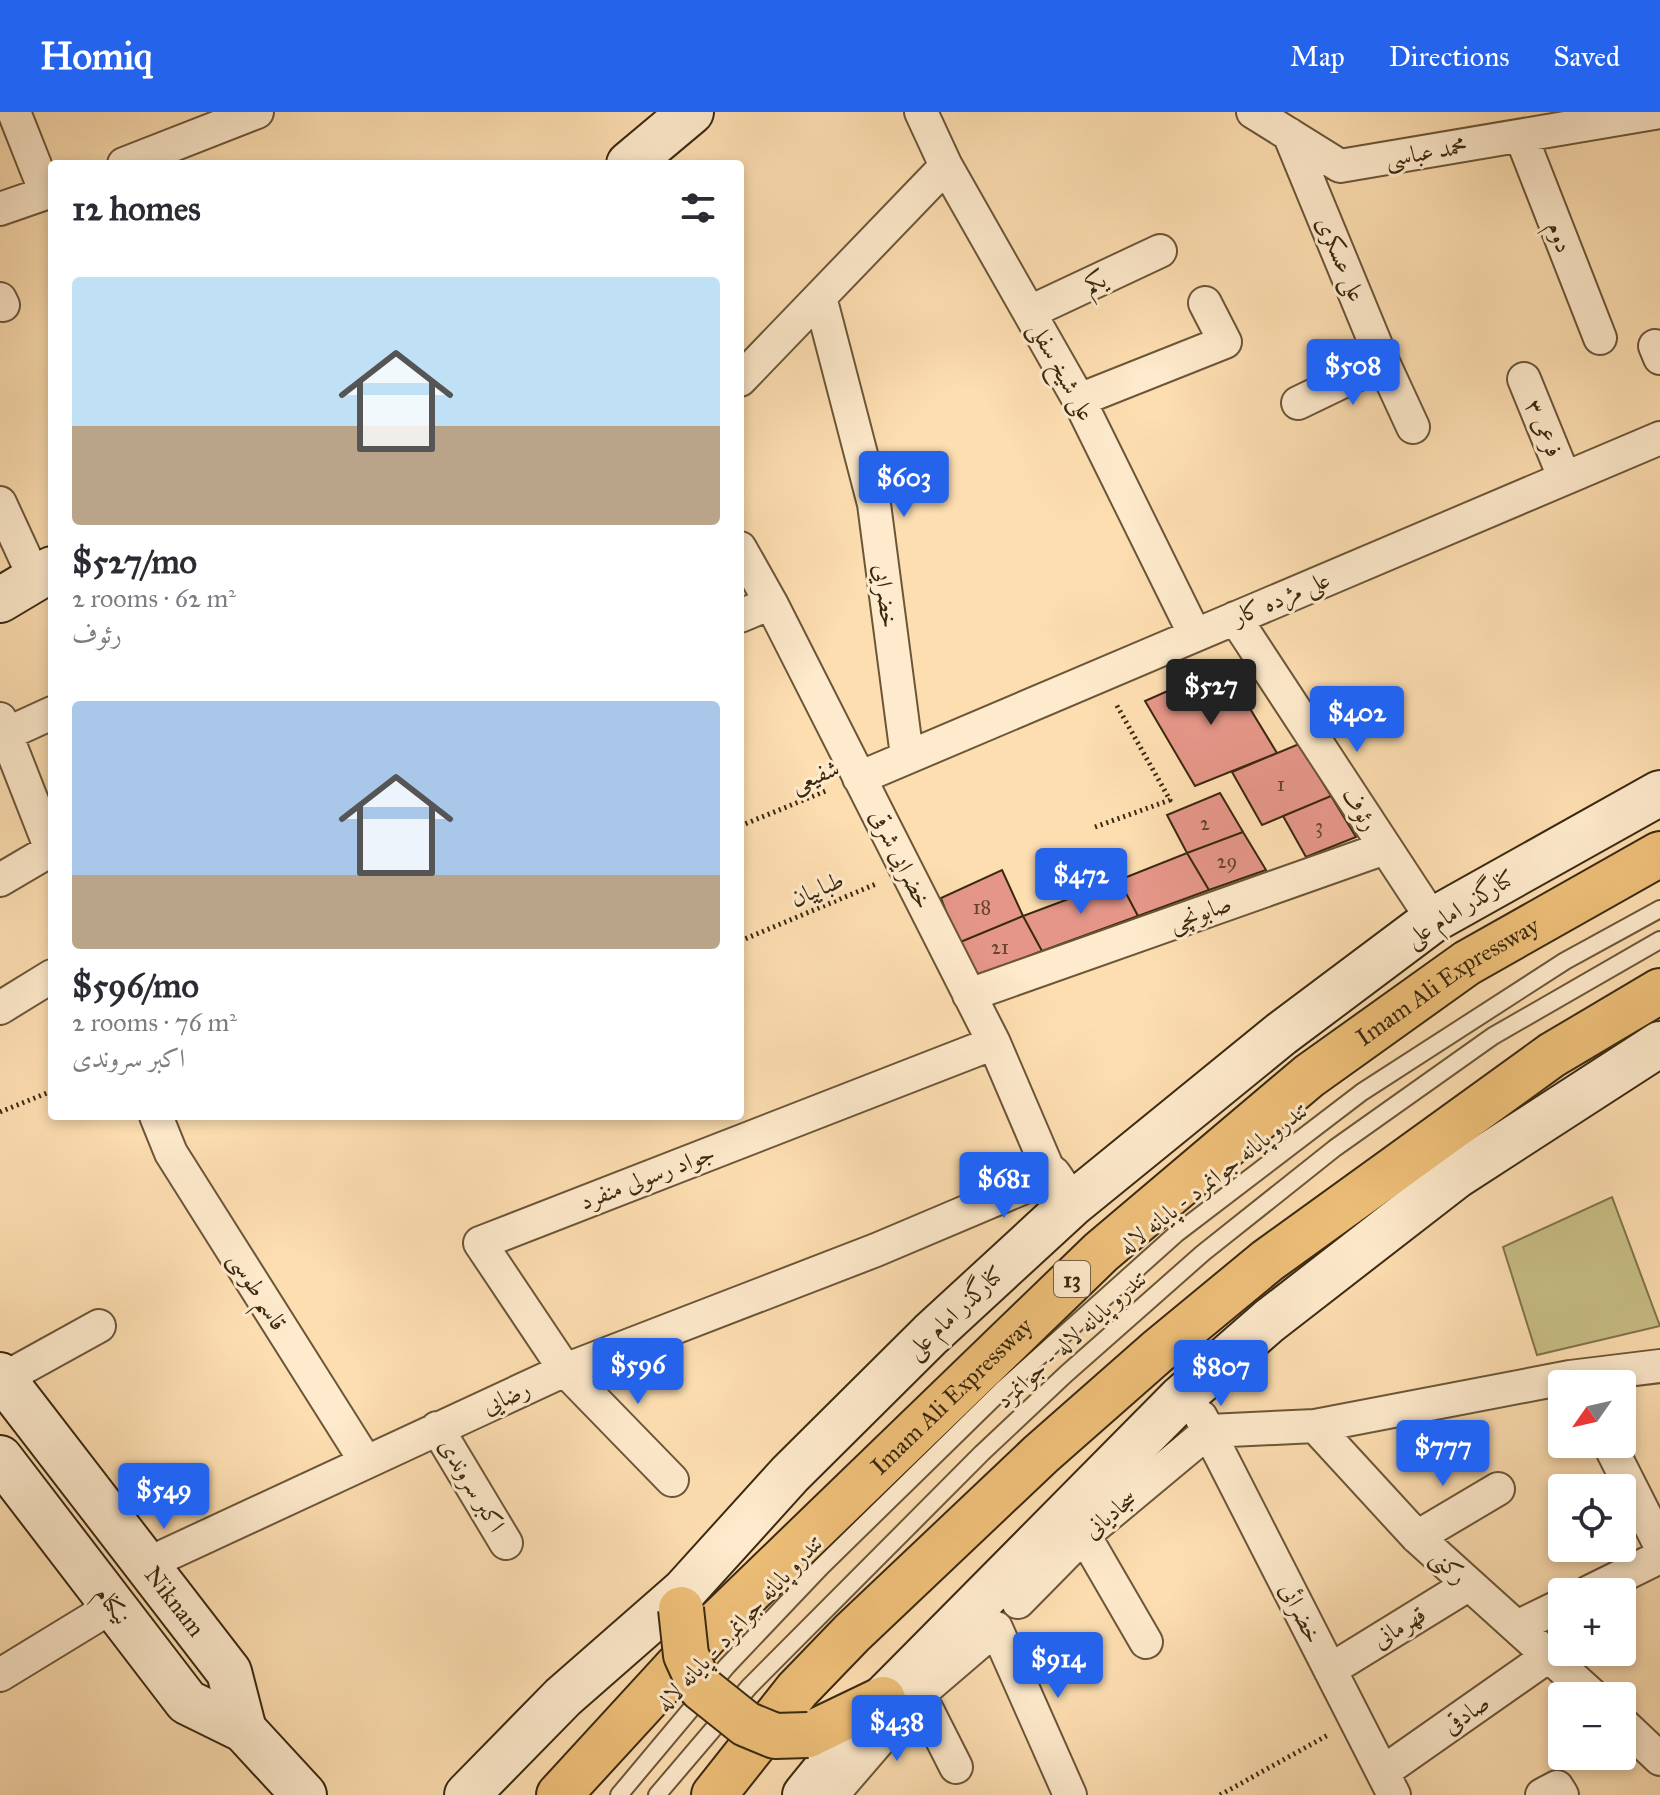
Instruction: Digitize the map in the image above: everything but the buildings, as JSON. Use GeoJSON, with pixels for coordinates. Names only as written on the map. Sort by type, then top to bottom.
{"type":"FeatureCollection","features":[{"type":"Feature","properties":{"kind":"highway","name":"Imam Ali Expressway"},"geometry":{"type":"LineString","coordinates":[[559,1795],[716,1624],[1112,1243],[1309,1076],[1467,963],[1660,854]]}},
{"type":"Feature","properties":{"kind":"highway"},"geometry":{"type":"LineString","coordinates":[[714,1795],[797,1690],[852,1633],[1041,1454],[1158,1351],[1267,1261],[1552,1055],[1660,991]]}},
{"type":"Feature","properties":{"kind":"highway"},"geometry":{"type":"LineString","coordinates":[[683,1600],[686,1655],[701,1688],[746,1724],[775,1736],[808,1735],[901,1696]]}},
{"type":"Feature","properties":{"kind":"main road"},"geometry":{"type":"LineString","coordinates":[[634,160],[691,112]]}},
{"type":"Feature","properties":{"kind":"main road","name":"کنارگذر امام علی"},"geometry":{"type":"LineString","coordinates":[[467,1795],[563,1697],[683,1600],[790,1474],[931,1334],[1061,1190],[1281,1034],[1433,920],[1660,793]]}},
{"type":"Feature","properties":{"kind":"main road"},"geometry":{"type":"LineString","coordinates":[[805,1795],[1182,1397],[1269,1321],[1456,1176],[1660,1044]]}},
{"type":"Feature","properties":{"kind":"main road","name":"Niknam"},"geometry":{"type":"LineString","coordinates":[[2,1377],[229,1672],[244,1730],[304,1795]]}},
{"type":"Feature","properties":{"kind":"main road","name":"نیکنام"},"geometry":{"type":"LineString","coordinates":[[0,1458],[187,1702],[244,1730]]}},
{"type":"Feature","properties":{"kind":"street"},"geometry":{"type":"LineString","coordinates":[[14,112],[48,190]]}},
{"type":"Feature","properties":{"kind":"street"},"geometry":{"type":"LineString","coordinates":[[134,160],[257,112]]}},
{"type":"Feature","properties":{"kind":"street","name":"علی شیخ سفلی"},"geometry":{"type":"LineString","coordinates":[[921,112],[946,166],[1079,400],[1195,635]]}},
{"type":"Feature","properties":{"kind":"street","name":"محمد عباسی"},"geometry":{"type":"LineString","coordinates":[[1253,112],[1340,166],[1660,112]]}},
{"type":"Feature","properties":{"kind":"street","name":"علی عسکری"},"geometry":{"type":"LineString","coordinates":[[1289,134],[1413,427]]}},
{"type":"Feature","properties":{"kind":"street","name":"دوم"},"geometry":{"type":"LineString","coordinates":[[1521,136],[1600,338]]}},
{"type":"Feature","properties":{"kind":"street"},"geometry":{"type":"LineString","coordinates":[[744,376],[946,166]]}},
{"type":"Feature","properties":{"kind":"street"},"geometry":{"type":"LineString","coordinates":[[0,209],[48,192]]}},
{"type":"Feature","properties":{"kind":"street","name":"یکم"},"geometry":{"type":"LineString","coordinates":[[1030,312],[1160,251]]}},
{"type":"Feature","properties":{"kind":"street","name":"خضرایی"},"geometry":{"type":"LineString","coordinates":[[820,297],[874,504],[907,756]]}},
{"type":"Feature","properties":{"kind":"street"},"geometry":{"type":"LineString","coordinates":[[1079,400],[1225,342],[1205,303]]}},
{"type":"Feature","properties":{"kind":"street"},"geometry":{"type":"LineString","coordinates":[[1298,403],[1383,362]]}},
{"type":"Feature","properties":{"kind":"street","name":"فرعی ۳"},"geometry":{"type":"LineString","coordinates":[[1524,379],[1564,477]]}},
{"type":"Feature","properties":{"kind":"street","name":"علی مژده کار"},"geometry":{"type":"LineString","coordinates":[[859,778],[1660,438]]}},
{"type":"Feature","properties":{"kind":"street"},"geometry":{"type":"LineString","coordinates":[[0,503],[29,583]]}},
{"type":"Feature","properties":{"kind":"street","name":"خضرایی شرقی"},"geometry":{"type":"LineString","coordinates":[[744,555],[994,1043],[1061,1190]]}},
{"type":"Feature","properties":{"kind":"street"},"geometry":{"type":"LineString","coordinates":[[744,614],[771,603]]}},
{"type":"Feature","properties":{"kind":"street","name":"رئوف"},"geometry":{"type":"LineString","coordinates":[[1235,618],[1433,920]]}},
{"type":"Feature","properties":{"kind":"street"},"geometry":{"type":"LineString","coordinates":[[48,714],[3,726],[44,810],[48,830]]}},
{"type":"Feature","properties":{"kind":"street","name":"صابونچی"},"geometry":{"type":"LineString","coordinates":[[969,995],[1385,848]]}},
{"type":"Feature","properties":{"kind":"street"},"geometry":{"type":"LineString","coordinates":[[0,880],[48,853]]}},
{"type":"Feature","properties":{"kind":"street"},"geometry":{"type":"LineString","coordinates":[[0,1008],[48,978]]}},
{"type":"Feature","properties":{"kind":"street","name":"جواد رسولی منفرد"},"geometry":{"type":"LineString","coordinates":[[565,1370],[480,1243],[994,1043]]}},
{"type":"Feature","properties":{"kind":"street","name":"قاسم طوسی"},"geometry":{"type":"LineString","coordinates":[[158,1120],[171,1153],[366,1462]]}},
{"type":"Feature","properties":{"kind":"street","name":"رضایی"},"geometry":{"type":"LineString","coordinates":[[147,1564],[565,1370],[876,1250],[1061,1190]]}},
{"type":"Feature","properties":{"kind":"street"},"geometry":{"type":"LineString","coordinates":[[2,1377],[99,1326]]}},
{"type":"Feature","properties":{"kind":"street"},"geometry":{"type":"LineString","coordinates":[[1635,1370],[1660,1366]]}},
{"type":"Feature","properties":{"kind":"street"},"geometry":{"type":"LineString","coordinates":[[565,1370],[672,1480]]}},
{"type":"Feature","properties":{"kind":"street"},"geometry":{"type":"LineString","coordinates":[[1209,1431],[1315,1426],[1548,1384]]}},
{"type":"Feature","properties":{"kind":"street","name":"خضرائی"},"geometry":{"type":"LineString","coordinates":[[1182,1397],[1198,1410],[1388,1784]]}},
{"type":"Feature","properties":{"kind":"street","name":"رکنی"},"geometry":{"type":"LineString","coordinates":[[1315,1426],[1417,1537],[1548,1653]]}},
{"type":"Feature","properties":{"kind":"street","name":"اکبر سروندی"},"geometry":{"type":"LineString","coordinates":[[437,1428],[506,1543]]}},
{"type":"Feature","properties":{"kind":"street","name":"سجادیانی"},"geometry":{"type":"LineString","coordinates":[[1018,1602],[1084,1535],[1209,1431]]}},
{"type":"Feature","properties":{"kind":"street"},"geometry":{"type":"LineString","coordinates":[[1616,1458],[1660,1545]]}},
{"type":"Feature","properties":{"kind":"street"},"geometry":{"type":"LineString","coordinates":[[1417,1537],[1498,1489]]}},
{"type":"Feature","properties":{"kind":"street"},"geometry":{"type":"LineString","coordinates":[[1084,1535],[1146,1642]]}},
{"type":"Feature","properties":{"kind":"street"},"geometry":{"type":"LineString","coordinates":[[1617,1578],[1660,1557]]}},
{"type":"Feature","properties":{"kind":"street","name":"قهرمانی"},"geometry":{"type":"LineString","coordinates":[[1330,1670],[1468,1585]]}},
{"type":"Feature","properties":{"kind":"street"},"geometry":{"type":"LineString","coordinates":[[0,1675],[113,1606]]}},
{"type":"Feature","properties":{"kind":"street"},"geometry":{"type":"LineString","coordinates":[[1517,1627],[1548,1612]]}},
{"type":"Feature","properties":{"kind":"street"},"geometry":{"type":"LineString","coordinates":[[832,1795],[901,1696],[996,1628],[1070,1795]]}},
{"type":"Feature","properties":{"kind":"street","name":"صادقی"},"geometry":{"type":"LineString","coordinates":[[1388,1784],[1548,1657]]}},
{"type":"Feature","properties":{"kind":"street","name":"رکنی"},"geometry":{"type":"LineString","coordinates":[[1562,1666],[1578,1682]]}},
{"type":"Feature","properties":{"kind":"street"},"geometry":{"type":"LineString","coordinates":[[901,1696],[956,1767]]}},
{"type":"Feature","properties":{"kind":"street"},"geometry":{"type":"LineString","coordinates":[[1636,1736],[1660,1759]]}},
{"type":"Feature","properties":{"kind":"street"},"geometry":{"type":"LineString","coordinates":[[1542,1795],[1557,1787],[1562,1795]]}},
{"type":"Feature","properties":{"kind":"lane","name":"تندرو پایانه جوانمرد - پایانه لاله"},"geometry":{"type":"LineString","coordinates":[[619,1795],[727,1666],[821,1567],[1003,1389],[1176,1234],[1362,1092],[1565,961],[1660,909]]}},
{"type":"Feature","properties":{"kind":"lane","name":"تندرو پایانه لاله - جوانمرد"},"geometry":{"type":"LineString","coordinates":[[657,1795],[749,1687],[971,1464],[1066,1374],[1203,1253],[1335,1148],[1493,1036],[1660,940]]}},
{"type":"Feature","properties":{"kind":"path"},"geometry":{"type":"LineString","coordinates":[[1095,827],[1170,800],[1101,676]]}},
{"type":"Feature","properties":{"kind":"path","name":"شفیعی"},"geometry":{"type":"LineString","coordinates":[[744,824],[859,778]]}},
{"type":"Feature","properties":{"kind":"path","name":"طباییان"},"geometry":{"type":"LineString","coordinates":[[744,939],[908,871]]}},
{"type":"Feature","properties":{"kind":"path"},"geometry":{"type":"LineString","coordinates":[[0,1112],[48,1093]]}},
{"type":"Feature","properties":{"kind":"path"},"geometry":{"type":"LineString","coordinates":[[1220,1795],[1355,1720]]}},
{"type":"Feature","properties":{"kind":"shaded area"},"geometry":{"type":"Polygon","coordinates":[[[1612,1197],[1660,1326],[1537,1355],[1503,1247],[1612,1197]]]}}]}
